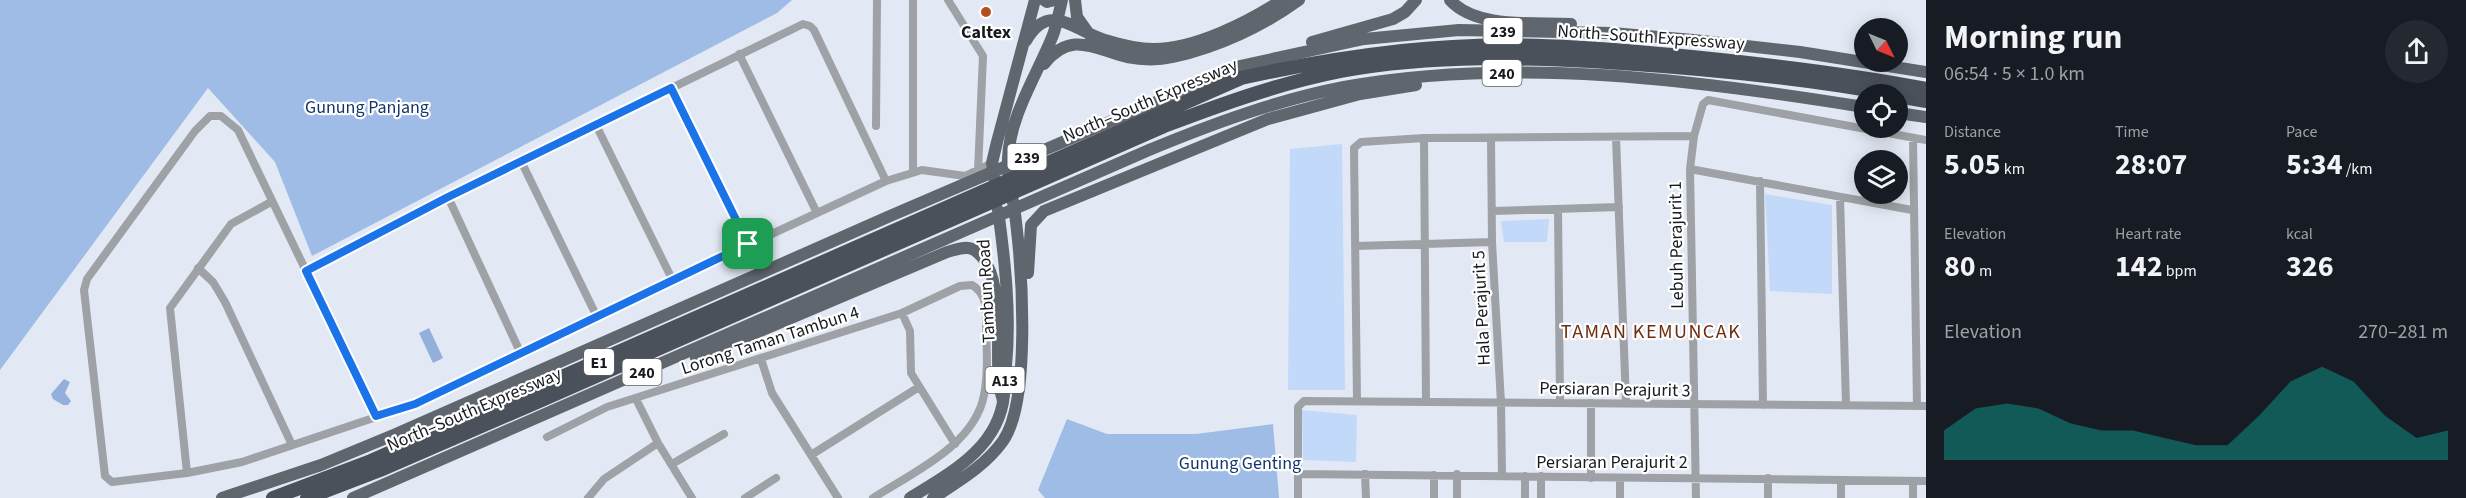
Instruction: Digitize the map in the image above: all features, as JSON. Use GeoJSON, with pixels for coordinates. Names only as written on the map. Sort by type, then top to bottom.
{"type":"FeatureCollection","features":[{"type":"Feature","properties":{"kind":"highway","name":"North–South Expressway"},"geometry":{"type":"LineString","coordinates":[[273,498],[371,461],[923,225],[1143,129],[1209,91],[1241,78],[1290,67],[1403,50],[1479,46],[1646,52],[1796,68],[1926,89]]}},
{"type":"Feature","properties":{"kind":"highway","name":"North–South Expressway"},"geometry":{"type":"LineString","coordinates":[[1143,129],[1293,82],[1342,71],[1446,58],[1521,58],[1707,68],[1854,89]]}},
{"type":"Feature","properties":{"kind":"highway"},"geometry":{"type":"LineString","coordinates":[[1908,98],[1926,101]]}},
{"type":"Feature","properties":{"kind":"highway","name":"North–South Expressway"},"geometry":{"type":"LineString","coordinates":[[307,498],[504,416],[923,225]]}},
{"type":"Feature","properties":{"kind":"main road","name":"A13"},"geometry":{"type":"LineString","coordinates":[[1018,56],[1035,0]]}},
{"type":"Feature","properties":{"kind":"main road"},"geometry":{"type":"LineString","coordinates":[[1044,0],[1047,2],[1054,0]]}},
{"type":"Feature","properties":{"kind":"main road","name":"Tambun Road"},"geometry":{"type":"LineString","coordinates":[[1023,299],[1017,222],[1008,161],[1011,138],[1017,117],[1054,32],[1062,0]]}},
{"type":"Feature","properties":{"kind":"main road"},"geometry":{"type":"LineString","coordinates":[[1075,0],[1077,17],[1089,34]]}},
{"type":"Feature","properties":{"kind":"main road"},"geometry":{"type":"LineString","coordinates":[[1018,56],[1037,26],[1046,21],[1057,20],[1131,48],[1170,48],[1225,30],[1254,17],[1282,0]]}},
{"type":"Feature","properties":{"kind":"main road"},"geometry":{"type":"LineString","coordinates":[[1034,76],[1051,55],[1065,46],[1080,44],[1130,58],[1173,57],[1259,25],[1299,0]]}},
{"type":"Feature","properties":{"kind":"main road"},"geometry":{"type":"LineString","coordinates":[[1240,66],[1268,54],[1385,22],[1405,12],[1416,0]]}},
{"type":"Feature","properties":{"kind":"main road"},"geometry":{"type":"LineString","coordinates":[[1450,0],[1462,11],[1479,18],[1592,26],[1612,33]]}},
{"type":"Feature","properties":{"kind":"main road","name":"239"},"geometry":{"type":"LineString","coordinates":[[222,498],[321,465],[385,438],[890,216],[1240,66],[1364,39],[1459,30],[1612,33],[1800,52],[1926,72]]}},
{"type":"Feature","properties":{"kind":"main road","name":"Tambun Road"},"geometry":{"type":"LineString","coordinates":[[910,498],[956,468],[982,446],[996,426],[1003,401],[1008,310],[992,163],[1018,56]]}},
{"type":"Feature","properties":{"kind":"main road","name":"240"},"geometry":{"type":"LineString","coordinates":[[352,498],[1149,150],[1238,116],[1295,99],[1343,87],[1396,79],[1455,74],[1535,73],[1648,80],[1772,92],[1854,105]]}},
{"type":"Feature","properties":{"kind":"main road"},"geometry":{"type":"LineString","coordinates":[[1023,299],[1028,284],[1030,225],[1044,211],[1268,119],[1321,103],[1425,83],[1455,74]]}},
{"type":"Feature","properties":{"kind":"main road"},"geometry":{"type":"LineString","coordinates":[[1908,114],[1926,117]]}},
{"type":"Feature","properties":{"kind":"main road"},"geometry":{"type":"LineString","coordinates":[[568,405],[592,401],[947,252],[966,248],[973,249],[978,254],[993,281],[998,322],[999,383],[1003,401]]}},
{"type":"Feature","properties":{"kind":"main road","name":"A13"},"geometry":{"type":"LineString","coordinates":[[933,498],[986,461],[1004,440],[1012,424],[1018,395],[1023,299]]}},
{"type":"Feature","properties":{"kind":"street"},"geometry":{"type":"LineString","coordinates":[[876,126],[877,0]]}},
{"type":"Feature","properties":{"kind":"street"},"geometry":{"type":"LineString","coordinates":[[913,0],[913,172]]}},
{"type":"Feature","properties":{"kind":"street"},"geometry":{"type":"LineString","coordinates":[[948,0],[983,56],[978,171]]}},
{"type":"Feature","properties":{"kind":"street"},"geometry":{"type":"LineString","coordinates":[[306,271],[448,197],[800,25],[810,26],[814,30],[886,181]]}},
{"type":"Feature","properties":{"kind":"street"},"geometry":{"type":"LineString","coordinates":[[739,54],[817,213]]}},
{"type":"Feature","properties":{"kind":"street"},"geometry":{"type":"LineString","coordinates":[[671,88],[748,244]]}},
{"type":"Feature","properties":{"kind":"street","name":"Lebuh Perajurit 1"},"geometry":{"type":"LineString","coordinates":[[1696,498],[1690,169],[1694,136],[1703,104],[1710,100],[1913,138]]}},
{"type":"Feature","properties":{"kind":"street"},"geometry":{"type":"LineString","coordinates":[[376,416],[238,130],[221,116],[210,116],[195,131],[87,279],[84,290],[105,476],[109,481],[187,473],[242,462],[415,404],[748,244],[886,181],[922,170],[965,176],[992,163]]}},
{"type":"Feature","properties":{"kind":"street"},"geometry":{"type":"LineString","coordinates":[[596,125],[673,282]]}},
{"type":"Feature","properties":{"kind":"street"},"geometry":{"type":"LineString","coordinates":[[1357,401],[1354,148],[1361,142],[1424,138],[1694,136]]}},
{"type":"Feature","properties":{"kind":"street"},"geometry":{"type":"LineString","coordinates":[[1616,137],[1626,402]]}},
{"type":"Feature","properties":{"kind":"street"},"geometry":{"type":"LineString","coordinates":[[1424,138],[1426,402]]}},
{"type":"Feature","properties":{"kind":"street"},"geometry":{"type":"LineString","coordinates":[[1922,406],[1912,210],[1913,138],[1926,140]]}},
{"type":"Feature","properties":{"kind":"street","name":"Hala Perajurit 5"},"geometry":{"type":"LineString","coordinates":[[1491,139],[1492,242],[1502,403],[1502,476]]}},
{"type":"Feature","properties":{"kind":"street"},"geometry":{"type":"LineString","coordinates":[[521,161],[597,317]]}},
{"type":"Feature","properties":{"kind":"street"},"geometry":{"type":"LineString","coordinates":[[1690,169],[1912,210]]}},
{"type":"Feature","properties":{"kind":"street"},"geometry":{"type":"LineString","coordinates":[[1760,181],[1763,405]]}},
{"type":"Feature","properties":{"kind":"street"},"geometry":{"type":"LineString","coordinates":[[448,197],[521,354]]}},
{"type":"Feature","properties":{"kind":"street"},"geometry":{"type":"LineString","coordinates":[[1840,197],[1846,405]]}},
{"type":"Feature","properties":{"kind":"street"},"geometry":{"type":"LineString","coordinates":[[187,473],[170,308],[231,224],[271,202]]}},
{"type":"Feature","properties":{"kind":"street"},"geometry":{"type":"LineString","coordinates":[[1492,211],[1619,207]]}},
{"type":"Feature","properties":{"kind":"street"},"geometry":{"type":"LineString","coordinates":[[1558,209],[1560,402]]}},
{"type":"Feature","properties":{"kind":"street"},"geometry":{"type":"LineString","coordinates":[[1356,246],[1492,242]]}},
{"type":"Feature","properties":{"kind":"street"},"geometry":{"type":"LineString","coordinates":[[198,268],[213,282],[225,302],[292,445]]}},
{"type":"Feature","properties":{"kind":"street","name":"Lorong Taman Tambun 4"},"geometry":{"type":"LineString","coordinates":[[548,437],[608,407],[902,313],[968,284],[976,287],[984,300],[987,362],[982,405],[969,428],[955,444]]}},
{"type":"Feature","properties":{"kind":"street"},"geometry":{"type":"LineString","coordinates":[[873,498],[955,444],[911,373],[910,331],[902,313]]}},
{"type":"Feature","properties":{"kind":"street"},"geometry":{"type":"LineString","coordinates":[[761,359],[772,393],[838,498]]}},
{"type":"Feature","properties":{"kind":"street"},"geometry":{"type":"LineString","coordinates":[[811,455],[919,387]]}},
{"type":"Feature","properties":{"kind":"street"},"geometry":{"type":"LineString","coordinates":[[636,399],[658,443],[692,498]]}},
{"type":"Feature","properties":{"kind":"street","name":"Persiaran Perajurit 3"},"geometry":{"type":"LineString","coordinates":[[1298,474],[1298,407],[1304,401],[1922,406]]}},
{"type":"Feature","properties":{"kind":"street"},"geometry":{"type":"LineString","coordinates":[[1591,403],[1591,478]]}},
{"type":"Feature","properties":{"kind":"street"},"geometry":{"type":"LineString","coordinates":[[672,464],[724,434]]}},
{"type":"Feature","properties":{"kind":"street"},"geometry":{"type":"LineString","coordinates":[[591,496],[604,479],[658,443]]}},
{"type":"Feature","properties":{"kind":"street"},"geometry":{"type":"LineString","coordinates":[[1298,474],[1298,498]]}},
{"type":"Feature","properties":{"kind":"street","name":"Persiaran Perajurit 2"},"geometry":{"type":"LineString","coordinates":[[1298,474],[1926,481]]}},
{"type":"Feature","properties":{"kind":"street"},"geometry":{"type":"LineString","coordinates":[[1365,474],[1366,498]]}},
{"type":"Feature","properties":{"kind":"street"},"geometry":{"type":"LineString","coordinates":[[1457,474],[1457,498]]}},
{"type":"Feature","properties":{"kind":"street"},"geometry":{"type":"LineString","coordinates":[[1434,475],[1434,498]]}},
{"type":"Feature","properties":{"kind":"street"},"geometry":{"type":"LineString","coordinates":[[1525,476],[1525,498]]}},
{"type":"Feature","properties":{"kind":"street"},"geometry":{"type":"LineString","coordinates":[[1541,477],[1541,498]]}},
{"type":"Feature","properties":{"kind":"street"},"geometry":{"type":"LineString","coordinates":[[745,498],[776,478]]}},
{"type":"Feature","properties":{"kind":"street"},"geometry":{"type":"LineString","coordinates":[[1620,478],[1620,498]]}},
{"type":"Feature","properties":{"kind":"street"},"geometry":{"type":"LineString","coordinates":[[1768,478],[1768,498]]}},
{"type":"Feature","properties":{"kind":"street"},"geometry":{"type":"LineString","coordinates":[[1841,480],[1841,498]]}},
{"type":"Feature","properties":{"kind":"street"},"geometry":{"type":"LineString","coordinates":[[1913,481],[1913,498]]}},
{"type":"Feature","properties":{"kind":"shaded area"},"geometry":{"type":"Polygon","coordinates":[[[1342,144],[1345,390],[1288,390],[1290,149],[1342,144]]]}},
{"type":"Feature","properties":{"kind":"shaded area"},"geometry":{"type":"Polygon","coordinates":[[[1765,194],[1832,205],[1832,294],[1770,291],[1765,194]]]}},
{"type":"Feature","properties":{"kind":"shaded area"},"geometry":{"type":"Polygon","coordinates":[[[1549,219],[1547,242],[1504,242],[1501,221],[1549,219]]]}},
{"type":"Feature","properties":{"kind":"shaded area"},"geometry":{"type":"Polygon","coordinates":[[[429,328],[443,358],[433,363],[419,333],[429,328]]]}},
{"type":"Feature","properties":{"kind":"shaded area"},"geometry":{"type":"Polygon","coordinates":[[[64,379],[70,382],[65,393],[71,401],[68,405],[63,405],[53,399],[51,394],[64,379]]]}},
{"type":"Feature","properties":{"kind":"shaded area"},"geometry":{"type":"Polygon","coordinates":[[[1302,410],[1357,415],[1356,462],[1303,460],[1302,410]]]}},
{"type":"Feature","properties":{"kind":"green space","name":"Gunung Panjang"},"geometry":{"type":"Polygon","coordinates":[[[0,0],[792,0],[777,13],[312,256],[275,162],[208,88],[0,370],[0,0]]]}},
{"type":"Feature","properties":{"kind":"green space","name":"Gunung Genting"},"geometry":{"type":"Polygon","coordinates":[[[1067,419],[1107,434],[1196,434],[1273,424],[1279,498],[1045,498],[1038,490],[1067,419]]]}},
{"type":"Feature","properties":{"kind":"place","name":"Caltex"},"geometry":{"type":"Point","coordinates":[986,12]}},
{"type":"Feature","properties":{"kind":"district","name":"TAMAN KEMUNCAK"},"geometry":{"type":"Point","coordinates":[1651,331]}},
{"type":"Feature","properties":{"kind":"route"},"geometry":{"type":"LineString","coordinates":[[671,88],[748,244],[415,404],[376,416],[306,271],[448,197],[671,88]]}}]}
